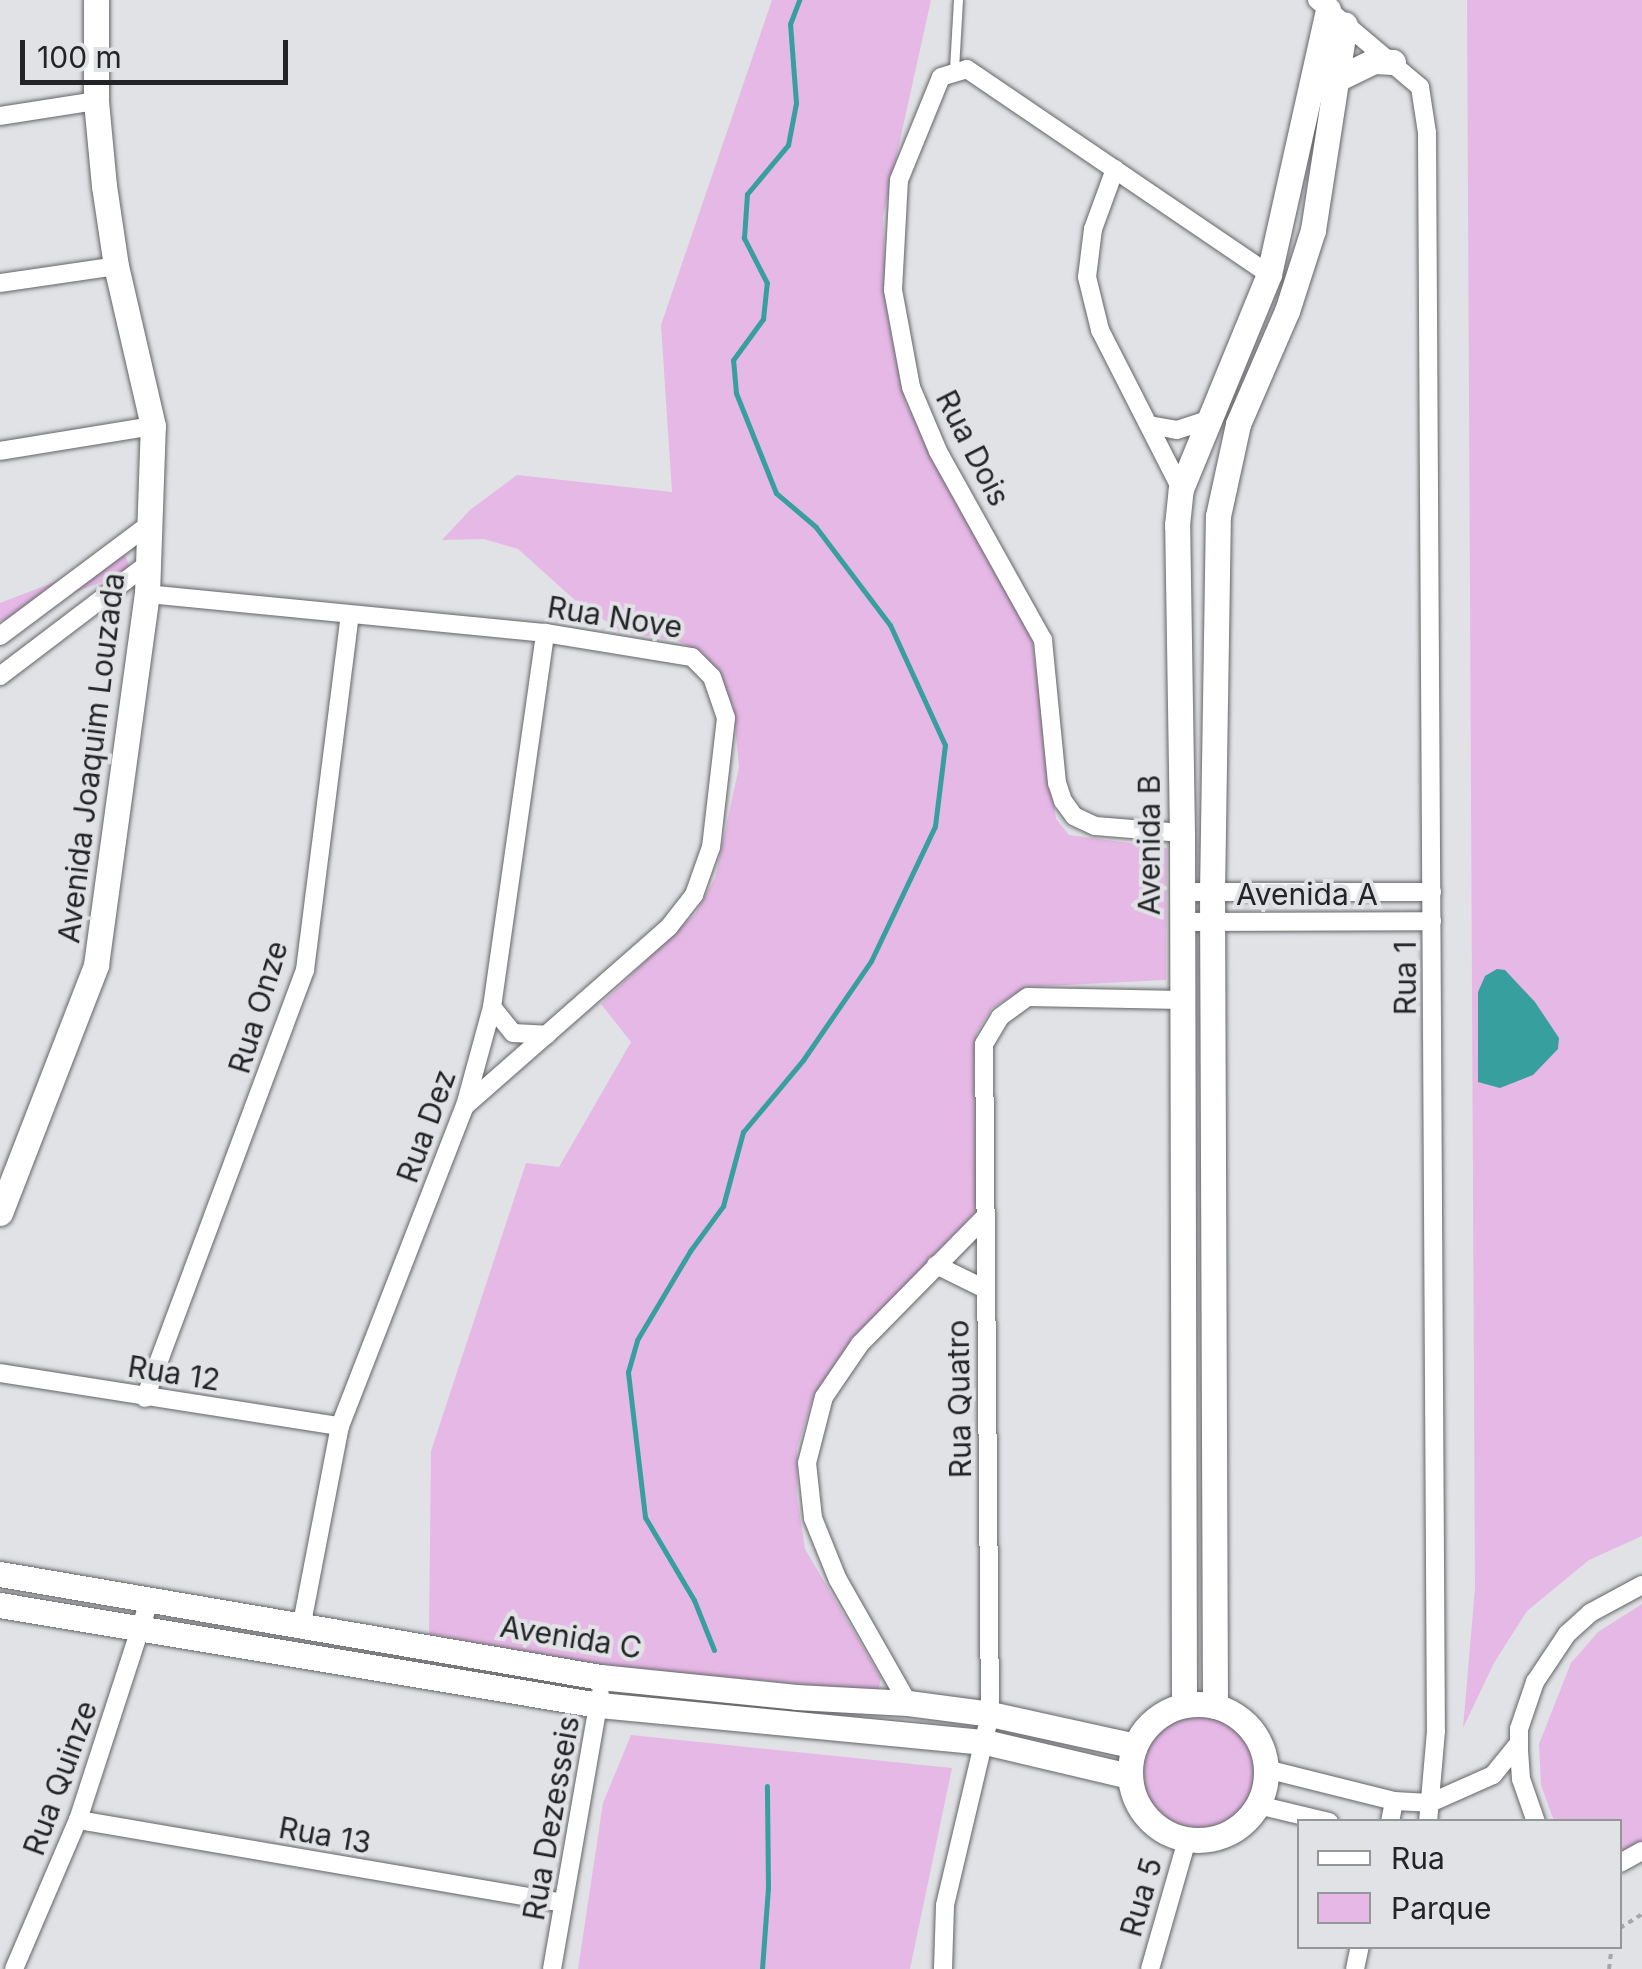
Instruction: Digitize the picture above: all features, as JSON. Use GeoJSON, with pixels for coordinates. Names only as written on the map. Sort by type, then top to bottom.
{"type":"FeatureCollection","features":[{"type":"Feature","properties":{"kind":"street","name":"Avenida Joaquim Louzada"},"geometry":{"type":"LineString","coordinates":[[0,1213],[96,965],[147,594],[153,426],[116,266],[96,101],[96,0]]}},
{"type":"Feature","properties":{"kind":"street","name":"Rua 1"},"geometry":{"type":"LineString","coordinates":[[1330,11],[1420,87],[1428,133],[1436,1730],[1429,1812]]}},
{"type":"Feature","properties":{"kind":"street","name":"Avenida B"},"geometry":{"type":"LineString","coordinates":[[1215,1706],[1212,893],[1218,516],[1238,424],[1287,311],[1314,230],[1337,79],[1330,11]]}},
{"type":"Feature","properties":{"kind":"street","name":"Avenida B"},"geometry":{"type":"LineString","coordinates":[[1184,1706],[1182,833],[1176,525],[1181,490],[1269,274],[1330,11]]}},
{"type":"Feature","properties":{"kind":"street"},"geometry":{"type":"LineString","coordinates":[[1337,79],[1374,61],[1392,62]]}},
{"type":"Feature","properties":{"kind":"street"},"geometry":{"type":"LineString","coordinates":[[954,70],[967,69],[1269,274]]}},
{"type":"Feature","properties":{"kind":"street","name":"Rua Dois"},"geometry":{"type":"LineString","coordinates":[[954,70],[941,77],[900,180],[893,290],[911,388],[938,451],[1043,640],[1057,783],[1063,802],[1074,816],[1095,826],[1182,833]]}},
{"type":"Feature","properties":{"kind":"street"},"geometry":{"type":"LineString","coordinates":[[0,116],[96,101]]}},
{"type":"Feature","properties":{"kind":"street"},"geometry":{"type":"LineString","coordinates":[[1115,169],[1093,229],[1088,277],[1100,330],[1181,490]]}},
{"type":"Feature","properties":{"kind":"street"},"geometry":{"type":"LineString","coordinates":[[0,284],[116,266]]}},
{"type":"Feature","properties":{"kind":"street"},"geometry":{"type":"LineString","coordinates":[[1149,425],[1177,430],[1207,420]]}},
{"type":"Feature","properties":{"kind":"street"},"geometry":{"type":"LineString","coordinates":[[0,451],[153,426]]}},
{"type":"Feature","properties":{"kind":"street"},"geometry":{"type":"LineString","coordinates":[[0,636],[147,526]]}},
{"type":"Feature","properties":{"kind":"street"},"geometry":{"type":"LineString","coordinates":[[0,676],[149,563]]}},
{"type":"Feature","properties":{"kind":"street","name":"Rua Nove"},"geometry":{"type":"LineString","coordinates":[[147,594],[545,633],[692,657],[712,677],[726,718],[711,846],[694,895],[669,927],[466,1106]]}},
{"type":"Feature","properties":{"kind":"street","name":"Rua Onze"},"geometry":{"type":"LineString","coordinates":[[146,1398],[305,970],[350,614]]}},
{"type":"Feature","properties":{"kind":"street","name":"Rua Dez"},"geometry":{"type":"LineString","coordinates":[[302,1623],[340,1426],[466,1106],[492,1007],[545,633]]}},
{"type":"Feature","properties":{"kind":"street","name":"Avenida A"},"geometry":{"type":"LineString","coordinates":[[1182,892],[1432,892]]}},
{"type":"Feature","properties":{"kind":"street","name":"Avenida A"},"geometry":{"type":"LineString","coordinates":[[1182,922],[1432,921]]}},
{"type":"Feature","properties":{"kind":"street","name":"Rua Quatro"},"geometry":{"type":"LineString","coordinates":[[944,1969],[945,1905],[990,1714],[984,1044],[1000,1017],[1028,997],[1182,1000]]}},
{"type":"Feature","properties":{"kind":"street"},"geometry":{"type":"LineString","coordinates":[[492,1007],[513,1033],[528,1038],[548,1035]]}},
{"type":"Feature","properties":{"kind":"street"},"geometry":{"type":"LineString","coordinates":[[908,1703],[838,1580],[813,1518],[806,1463],[824,1398],[860,1344],[984,1218]]}},
{"type":"Feature","properties":{"kind":"street"},"geometry":{"type":"LineString","coordinates":[[936,1265],[985,1288]]}},
{"type":"Feature","properties":{"kind":"street","name":"Rua 12"},"geometry":{"type":"LineString","coordinates":[[0,1373],[340,1426]]}},
{"type":"Feature","properties":{"kind":"street","name":"Avenida C"},"geometry":{"type":"LineString","coordinates":[[0,1574],[600,1677],[796,1697],[908,1703],[990,1714],[1134,1746]]}},
{"type":"Feature","properties":{"kind":"street"},"geometry":{"type":"LineString","coordinates":[[1535,1819],[1521,1779],[1519,1743],[1526,1705],[1549,1657],[1590,1613],[1642,1584]]}},
{"type":"Feature","properties":{"kind":"street","name":"Rua Quinze"},"geometry":{"type":"LineString","coordinates":[[14,1969],[78,1820],[149,1602]]}},
{"type":"Feature","properties":{"kind":"street","name":"Avenida C"},"geometry":{"type":"LineString","coordinates":[[0,1606],[600,1705],[985,1742],[1129,1776]]}},
{"type":"Feature","properties":{"kind":"street","name":"Rua Dezesseis"},"geometry":{"type":"LineString","coordinates":[[552,1969],[600,1705],[600,1677]]}},
{"type":"Feature","properties":{"kind":"street"},"geometry":{"type":"LineString","coordinates":[[1184,1706],[1215,1706],[1251,1729],[1262,1748],[1266,1769],[1258,1805],[1228,1834],[1186,1840],[1165,1832],[1146,1818],[1134,1798],[1129,1776],[1134,1746],[1146,1727],[1184,1706]]}},
{"type":"Feature","properties":{"kind":"street"},"geometry":{"type":"LineString","coordinates":[[1266,1769],[1429,1812],[1492,1775],[1519,1743]]}},
{"type":"Feature","properties":{"kind":"street"},"geometry":{"type":"LineString","coordinates":[[1391,1819],[1394,1801]]}},
{"type":"Feature","properties":{"kind":"street"},"geometry":{"type":"LineString","coordinates":[[1258,1805],[1316,1819]]}},
{"type":"Feature","properties":{"kind":"street","name":"Rua 13"},"geometry":{"type":"LineString","coordinates":[[78,1820],[563,1904]]}},
{"type":"Feature","properties":{"kind":"street","name":"Rua 5"},"geometry":{"type":"LineString","coordinates":[[1150,1969],[1186,1840]]}},
{"type":"Feature","properties":{"kind":"lane"},"geometry":{"type":"LineString","coordinates":[[954,70],[958,0]]}},
{"type":"Feature","properties":{"kind":"green space"},"geometry":{"type":"Polygon","coordinates":[[[772,0],[931,0],[883,217],[887,314],[906,404],[1032,640],[1056,819],[1069,835],[1167,848],[1166,980],[1026,987],[992,1008],[977,1032],[974,1063],[976,1211],[838,1359],[812,1400],[797,1449],[797,1497],[805,1549],[881,1678],[878,1691],[603,1666],[429,1634],[431,1451],[526,1163],[559,1167],[631,1042],[601,1004],[695,914],[715,878],[739,767],[733,704],[703,653],[678,641],[622,632],[576,601],[518,549],[484,539],[442,540],[470,510],[517,475],[672,492],[661,325],[772,0]]]}},
{"type":"Feature","properties":{"kind":"green space"},"geometry":{"type":"Polygon","coordinates":[[[1467,0],[1642,0],[1642,1536],[1589,1560],[1527,1611],[1494,1663],[1463,1728],[1475,1588],[1467,0]]]}},
{"type":"Feature","properties":{"kind":"green space"},"geometry":{"type":"Polygon","coordinates":[[[125,555],[131,571],[0,621],[0,603],[125,555]]]}},
{"type":"Feature","properties":{"kind":"green space"},"geometry":{"type":"Polygon","coordinates":[[[1642,1604],[1642,1843],[1622,1854],[1622,1819],[1553,1819],[1541,1785],[1539,1744],[1571,1663],[1598,1632],[1642,1604]]]}},
{"type":"Feature","properties":{"kind":"green space"},"geometry":{"type":"Polygon","coordinates":[[[1198,1712],[1221,1716],[1240,1729],[1253,1748],[1257,1771],[1253,1794],[1240,1813],[1221,1826],[1198,1830],[1175,1826],[1156,1813],[1143,1794],[1139,1771],[1143,1748],[1156,1729],[1175,1716],[1198,1712]]]}},
{"type":"Feature","properties":{"kind":"green space"},"geometry":{"type":"Polygon","coordinates":[[[631,1735],[952,1768],[910,1969],[578,1969],[603,1803],[631,1735]]]}},
{"type":"Feature","properties":{"kind":"water"},"geometry":{"type":"Polygon","coordinates":[[[1497,969],[1505,970],[1535,1002],[1559,1038],[1558,1049],[1533,1075],[1500,1088],[1478,1082],[1478,992],[1485,976],[1497,969]]]}},
{"type":"Feature","properties":{"kind":"waterway"},"geometry":{"type":"LineString","coordinates":[[714,1650],[694,1600],[645,1517],[628,1372],[637,1340],[690,1251],[723,1206],[743,1132],[803,1060],[871,961],[935,826],[945,745],[890,625],[816,527],[776,493],[736,393],[733,360],[763,319],[767,283],[744,238],[747,194],[788,145],[796,103],[790,24],[799,0]]}},
{"type":"Feature","properties":{"kind":"waterway"},"geometry":{"type":"LineString","coordinates":[[762,1969],[768,1888],[767,1786]]}}]}
